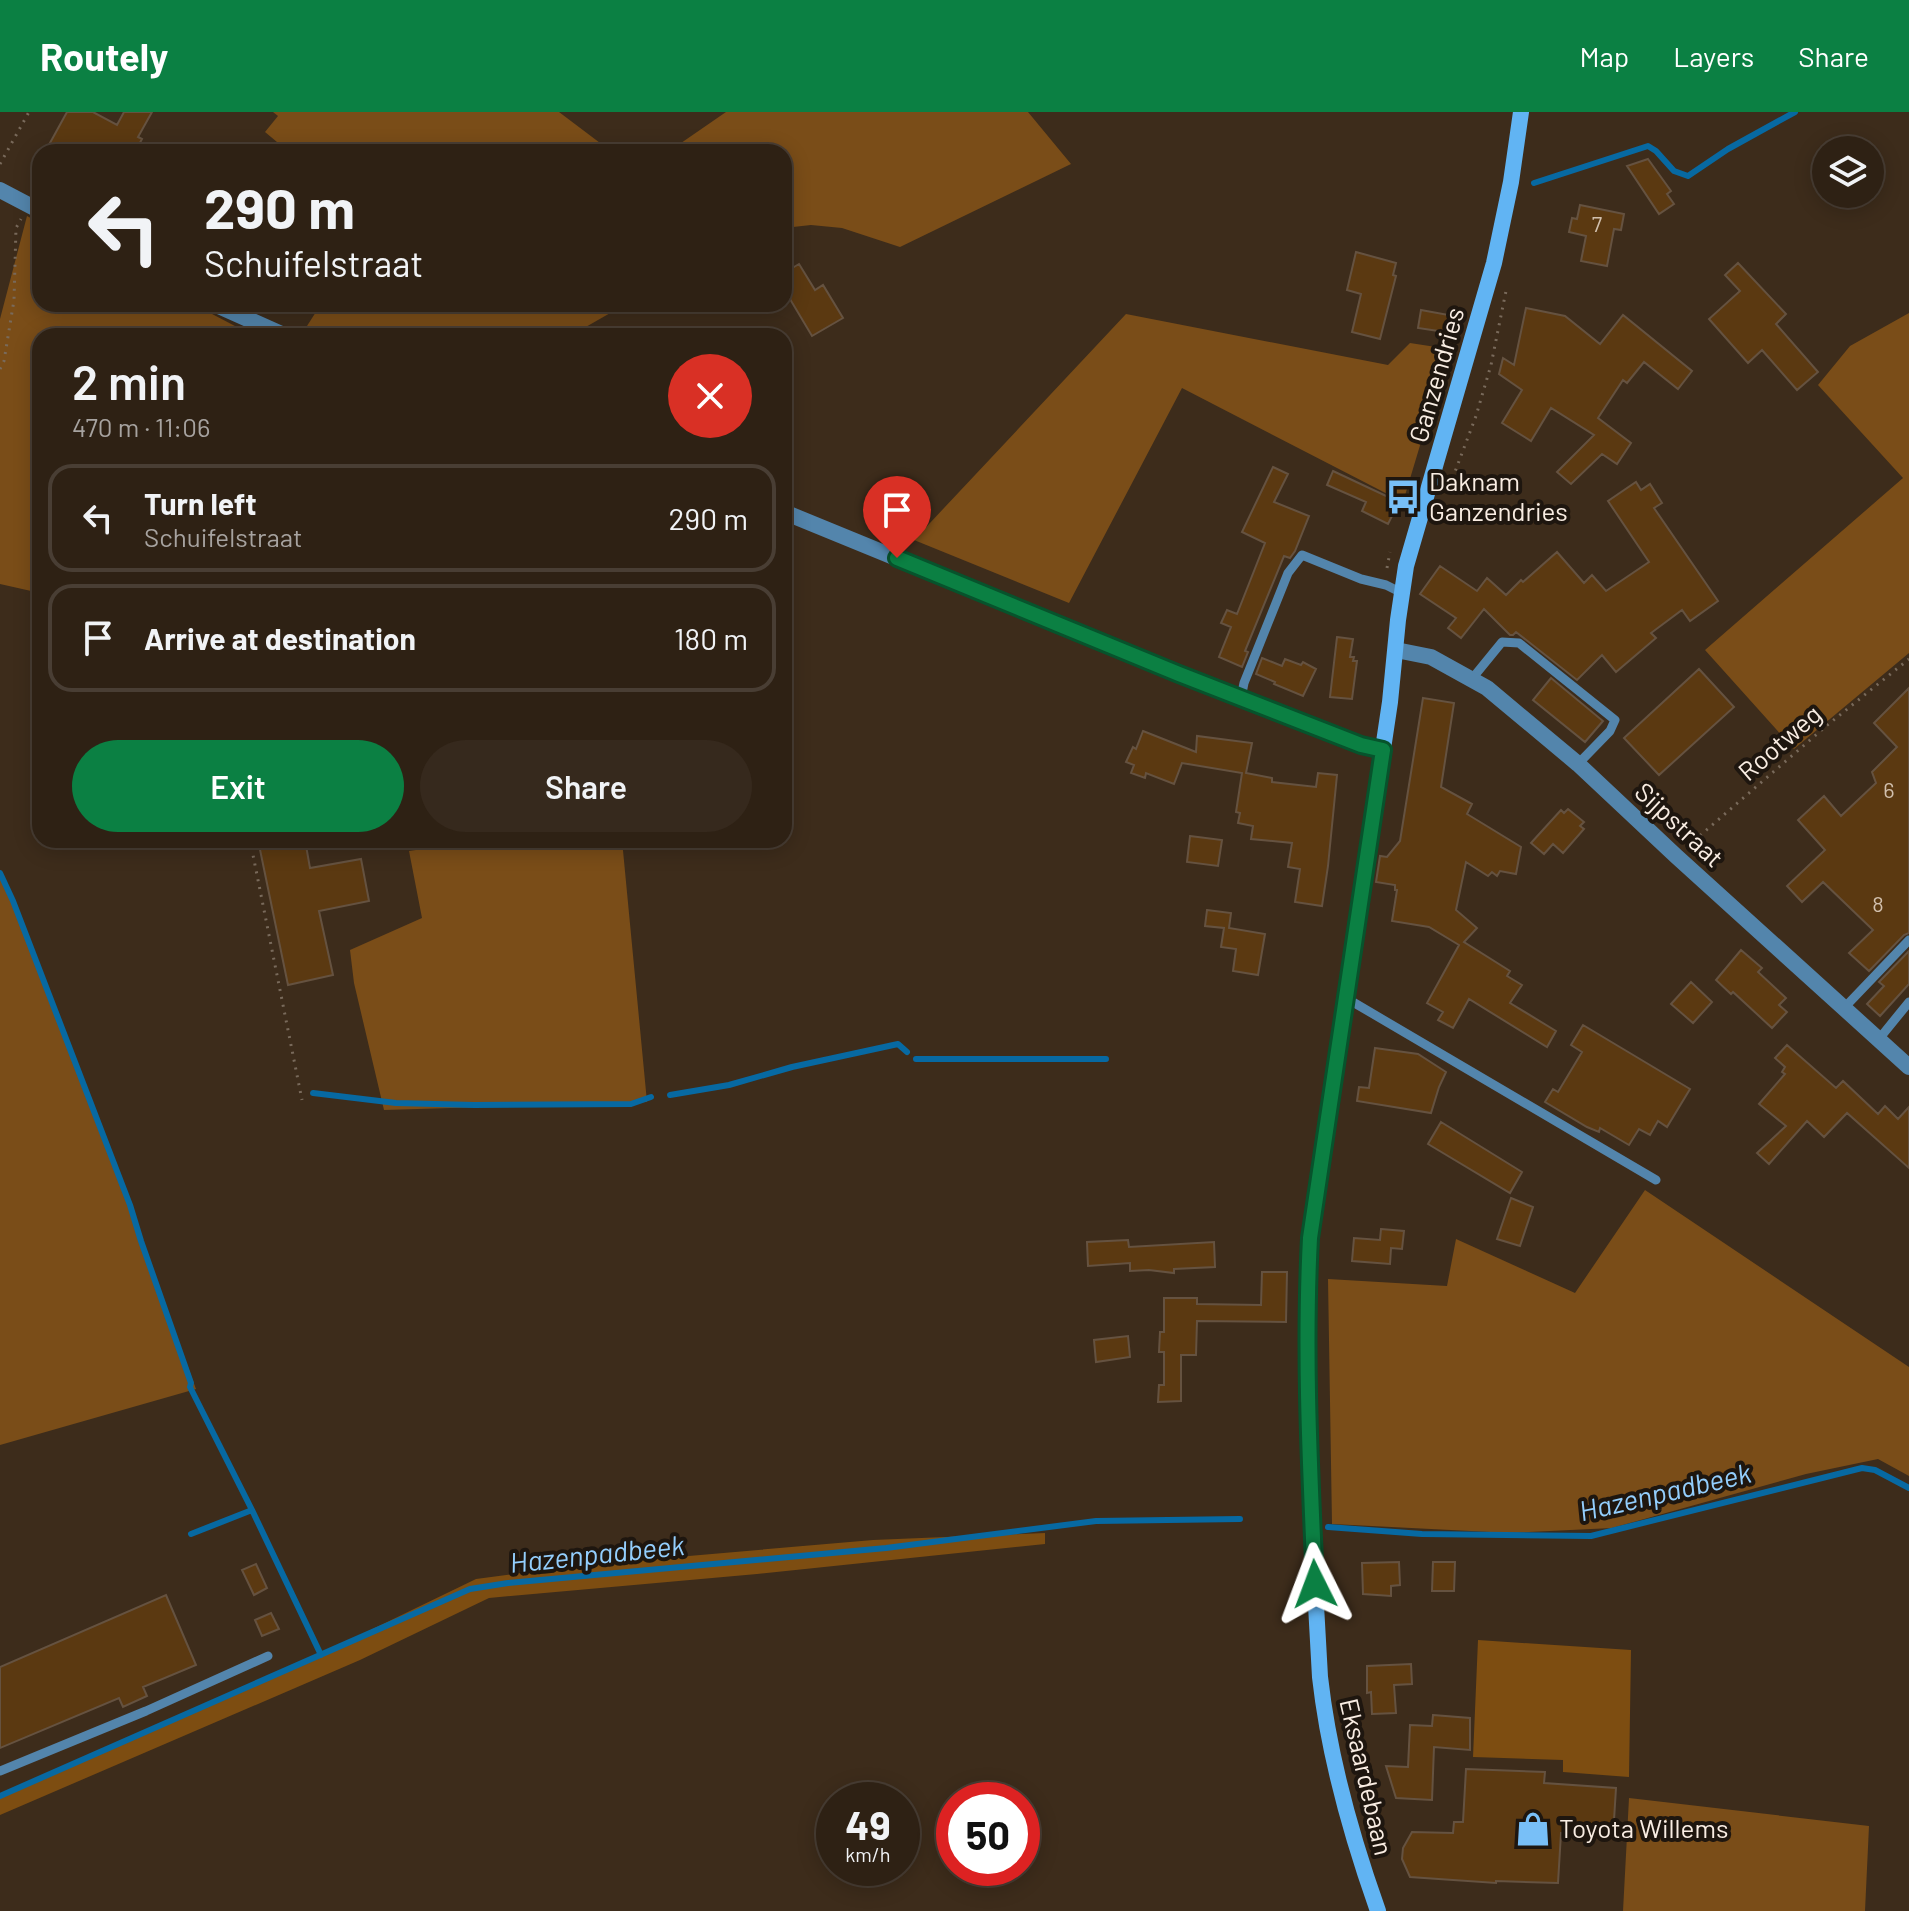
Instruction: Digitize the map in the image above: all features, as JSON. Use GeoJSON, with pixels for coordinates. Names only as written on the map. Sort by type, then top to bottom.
{"type":"FeatureCollection","features":[{"type":"Feature","properties":{"kind":"main road","name":"Ganzendries"},"geometry":{"type":"LineString","coordinates":[[1396,650],[1406,566],[1494,263],[1509,196],[1521,112]]}},
{"type":"Feature","properties":{"kind":"main road","name":"Eksaardebaan"},"geometry":{"type":"LineString","coordinates":[[1378,1911],[1351,1828],[1325,1722],[1318,1646],[1307,1405],[1307,1304],[1310,1238],[1396,650]]}},
{"type":"Feature","properties":{"kind":"street"},"geometry":{"type":"LineString","coordinates":[[0,190],[32,207]]}},
{"type":"Feature","properties":{"kind":"street"},"geometry":{"type":"LineString","coordinates":[[232,312],[268,328]]}},
{"type":"Feature","properties":{"kind":"street"},"geometry":{"type":"LineString","coordinates":[[792,515],[1241,698],[1361,745],[1383,750]]}},
{"type":"Feature","properties":{"kind":"street","name":"Sijpstraat"},"geometry":{"type":"LineString","coordinates":[[1396,650],[1431,657],[1487,688],[1578,764],[1909,1067]]}},
{"type":"Feature","properties":{"kind":"lane"},"geometry":{"type":"LineString","coordinates":[[1241,698],[1244,683],[1288,573],[1302,555],[1402,593]]}},
{"type":"Feature","properties":{"kind":"lane"},"geometry":{"type":"LineString","coordinates":[[1471,680],[1502,642],[1519,643],[1615,720],[1610,731],[1578,764]]}},
{"type":"Feature","properties":{"kind":"lane"},"geometry":{"type":"LineString","coordinates":[[1844,1008],[1909,940]]}},
{"type":"Feature","properties":{"kind":"lane"},"geometry":{"type":"LineString","coordinates":[[1346,998],[1656,1180]]}},
{"type":"Feature","properties":{"kind":"lane"},"geometry":{"type":"LineString","coordinates":[[1879,1039],[1909,1002]]}},
{"type":"Feature","properties":{"kind":"lane"},"geometry":{"type":"LineString","coordinates":[[0,1771],[146,1711],[268,1656]]}},
{"type":"Feature","properties":{"kind":"path"},"geometry":{"type":"LineString","coordinates":[[0,164],[29,112]]}},
{"type":"Feature","properties":{"kind":"path"},"geometry":{"type":"LineString","coordinates":[[0,369],[14,300],[16,228],[32,210]]}},
{"type":"Feature","properties":{"kind":"path","name":"Rootweg"},"geometry":{"type":"LineString","coordinates":[[1676,856],[1909,659]]}},
{"type":"Feature","properties":{"kind":"path"},"geometry":{"type":"LineString","coordinates":[[252,848],[302,1100]]}},
{"type":"Feature","properties":{"kind":"shaded area"},"geometry":{"type":"Polygon","coordinates":[[[273,112],[559,112],[601,144],[279,144],[265,132],[278,116],[273,112]]]}},
{"type":"Feature","properties":{"kind":"shaded area"},"geometry":{"type":"Polygon","coordinates":[[[726,112],[1028,112],[1071,164],[900,247],[842,228],[811,225],[792,227],[792,144],[680,144],[726,112]]]}},
{"type":"Feature","properties":{"kind":"shaded area"},"geometry":{"type":"Polygon","coordinates":[[[27,216],[32,219],[32,312],[208,312],[239,328],[32,328],[32,591],[0,584],[0,319],[27,216]]]}},
{"type":"Feature","properties":{"kind":"shaded area"},"geometry":{"type":"Polygon","coordinates":[[[316,312],[612,312],[584,328],[307,326],[316,312]]]}},
{"type":"Feature","properties":{"kind":"shaded area"},"geometry":{"type":"Polygon","coordinates":[[[1909,313],[1909,653],[1794,749],[1705,650],[1903,478],[1818,385],[1850,346],[1909,313]]]}},
{"type":"Feature","properties":{"kind":"shaded area"},"geometry":{"type":"Polygon","coordinates":[[[1126,314],[1388,365],[1410,343],[1449,349],[1403,502],[1182,388],[1069,603],[914,540],[1126,314]]]}},
{"type":"Feature","properties":{"kind":"shaded area"},"geometry":{"type":"Polygon","coordinates":[[[430,848],[623,848],[647,1102],[384,1110],[354,983],[350,950],[422,918],[409,851],[430,848]]]}},
{"type":"Feature","properties":{"kind":"shaded area"},"geometry":{"type":"Polygon","coordinates":[[[0,872],[132,1213],[196,1389],[0,1445],[0,872]]]}},
{"type":"Feature","properties":{"kind":"shaded area"},"geometry":{"type":"Polygon","coordinates":[[[1645,1190],[1909,1367],[1909,1476],[1878,1459],[1806,1474],[1612,1528],[1510,1533],[1332,1524],[1328,1279],[1447,1286],[1456,1239],[1575,1293],[1645,1190]]]}},
{"type":"Feature","properties":{"kind":"shaded area"},"geometry":{"type":"Polygon","coordinates":[[[1045,1533],[1045,1544],[489,1598],[360,1660],[0,1815],[0,1798],[319,1655],[476,1579],[573,1566],[873,1540],[1045,1533]]]}},
{"type":"Feature","properties":{"kind":"shaded area"},"geometry":{"type":"Polygon","coordinates":[[[1478,1640],[1631,1650],[1629,1777],[1563,1772],[1563,1760],[1473,1757],[1478,1640]]]}},
{"type":"Feature","properties":{"kind":"shaded area"},"geometry":{"type":"Polygon","coordinates":[[[1629,1798],[1869,1826],[1865,1911],[1623,1911],[1629,1798]]]}},
{"type":"Feature","properties":{"kind":"building"},"geometry":{"type":"Polygon","coordinates":[[[67,112],[93,112],[117,125],[124,112],[152,112],[138,137],[142,139],[139,144],[49,144],[67,112]]]}},
{"type":"Feature","properties":{"kind":"building"},"geometry":{"type":"Polygon","coordinates":[[[1648,159],[1671,191],[1667,194],[1674,204],[1659,214],[1627,166],[1648,159]]]}},
{"type":"Feature","properties":{"kind":"building"},"geometry":{"type":"Polygon","coordinates":[[[1580,205],[1624,214],[1621,230],[1614,229],[1607,266],[1581,261],[1586,236],[1569,232],[1572,218],[1577,219],[1580,205]]]}},
{"type":"Feature","properties":{"kind":"building"},"geometry":{"type":"Polygon","coordinates":[[[1356,252],[1396,263],[1393,275],[1396,276],[1380,339],[1352,332],[1361,294],[1347,290],[1356,252]]]}},
{"type":"Feature","properties":{"kind":"building"},"geometry":{"type":"Polygon","coordinates":[[[1738,263],[1786,314],[1776,324],[1818,372],[1797,390],[1762,350],[1748,363],[1709,319],[1740,291],[1725,275],[1738,263]]]}},
{"type":"Feature","properties":{"kind":"building"},"geometry":{"type":"Polygon","coordinates":[[[799,264],[815,290],[823,285],[843,318],[812,336],[792,302],[792,268],[799,264]]]}},
{"type":"Feature","properties":{"kind":"building"},"geometry":{"type":"Polygon","coordinates":[[[1526,308],[1565,316],[1600,344],[1623,315],[1692,371],[1678,389],[1644,362],[1627,383],[1623,380],[1598,418],[1631,443],[1617,464],[1602,454],[1571,484],[1557,472],[1594,435],[1551,408],[1531,441],[1502,423],[1522,390],[1499,374],[1503,358],[1514,365],[1526,308]]]}},
{"type":"Feature","properties":{"kind":"building"},"geometry":{"type":"Polygon","coordinates":[[[1421,310],[1454,316],[1452,333],[1418,328],[1421,310]]]}},
{"type":"Feature","properties":{"kind":"building"},"geometry":{"type":"Polygon","coordinates":[[[1273,467],[1288,474],[1274,502],[1309,516],[1295,551],[1290,558],[1284,556],[1245,651],[1248,652],[1242,667],[1219,657],[1231,627],[1221,623],[1227,610],[1237,614],[1265,543],[1242,532],[1273,467]]]}},
{"type":"Feature","properties":{"kind":"building"},"geometry":{"type":"Polygon","coordinates":[[[1333,471],[1399,502],[1388,524],[1362,511],[1366,502],[1327,485],[1333,471]]]}},
{"type":"Feature","properties":{"kind":"building"},"geometry":{"type":"Polygon","coordinates":[[[1636,482],[1641,490],[1650,484],[1662,503],[1654,508],[1718,601],[1690,621],[1682,610],[1651,633],[1656,638],[1616,672],[1602,655],[1577,680],[1516,632],[1510,635],[1484,609],[1461,638],[1448,628],[1456,618],[1420,594],[1440,566],[1477,591],[1487,578],[1506,595],[1557,552],[1584,583],[1592,575],[1606,591],[1649,562],[1608,501],[1636,482]]]}},
{"type":"Feature","properties":{"kind":"building"},"geometry":{"type":"Polygon","coordinates":[[[1337,637],[1353,639],[1350,657],[1357,661],[1352,699],[1330,697],[1337,637]]]}},
{"type":"Feature","properties":{"kind":"building"},"geometry":{"type":"Polygon","coordinates":[[[1262,658],[1282,666],[1285,659],[1301,665],[1303,662],[1316,669],[1303,696],[1256,674],[1262,658]]]}},
{"type":"Feature","properties":{"kind":"building"},"geometry":{"type":"Polygon","coordinates":[[[1699,669],[1734,707],[1659,775],[1624,738],[1699,669]]]}},
{"type":"Feature","properties":{"kind":"building"},"geometry":{"type":"Polygon","coordinates":[[[1551,678],[1603,721],[1585,742],[1533,700],[1551,678]]]}},
{"type":"Feature","properties":{"kind":"building"},"geometry":{"type":"Polygon","coordinates":[[[1909,688],[1909,933],[1869,971],[1849,953],[1873,930],[1823,882],[1802,902],[1787,886],[1825,850],[1798,820],[1824,796],[1841,816],[1876,783],[1872,772],[1897,747],[1874,723],[1909,688]]]}},
{"type":"Feature","properties":{"kind":"building"},"geometry":{"type":"Polygon","coordinates":[[[1423,698],[1454,703],[1441,787],[1472,804],[1467,814],[1521,847],[1516,874],[1500,871],[1497,876],[1492,872],[1488,876],[1466,862],[1456,910],[1477,928],[1464,942],[1510,971],[1507,976],[1522,985],[1510,1003],[1556,1031],[1547,1047],[1469,999],[1453,1028],[1438,1020],[1443,1012],[1427,1003],[1459,945],[1429,927],[1392,921],[1397,890],[1395,885],[1376,882],[1380,856],[1387,857],[1400,841],[1423,698]]]}},
{"type":"Feature","properties":{"kind":"building"},"geometry":{"type":"Polygon","coordinates":[[[1143,731],[1196,752],[1197,736],[1252,743],[1246,773],[1272,778],[1272,782],[1316,787],[1318,773],[1337,775],[1322,906],[1295,902],[1300,869],[1288,867],[1292,843],[1251,839],[1253,826],[1238,823],[1240,813],[1236,812],[1242,773],[1182,763],[1174,784],[1146,773],[1145,778],[1131,773],[1134,765],[1126,762],[1133,747],[1136,749],[1143,731]]]}},
{"type":"Feature","properties":{"kind":"building"},"geometry":{"type":"Polygon","coordinates":[[[1568,809],[1584,822],[1580,826],[1584,829],[1563,853],[1553,844],[1544,854],[1531,843],[1561,810],[1564,813],[1568,809]]]}},
{"type":"Feature","properties":{"kind":"building"},"geometry":{"type":"Polygon","coordinates":[[[1190,836],[1222,840],[1218,866],[1187,862],[1190,836]]]}},
{"type":"Feature","properties":{"kind":"building"},"geometry":{"type":"Polygon","coordinates":[[[260,848],[306,848],[310,868],[361,859],[369,901],[319,911],[333,975],[288,985],[260,848]]]}},
{"type":"Feature","properties":{"kind":"building"},"geometry":{"type":"Polygon","coordinates":[[[1207,910],[1231,913],[1229,928],[1265,934],[1258,975],[1233,971],[1236,949],[1221,947],[1224,928],[1205,926],[1207,910]]]}},
{"type":"Feature","properties":{"kind":"building"},"geometry":{"type":"Polygon","coordinates":[[[1741,950],[1762,968],[1758,972],[1786,998],[1779,1005],[1787,1012],[1772,1028],[1716,980],[1741,950]]]}},
{"type":"Feature","properties":{"kind":"building"},"geometry":{"type":"Polygon","coordinates":[[[1909,951],[1909,984],[1880,1016],[1867,1004],[1884,986],[1879,982],[1909,951]]]}},
{"type":"Feature","properties":{"kind":"building"},"geometry":{"type":"Polygon","coordinates":[[[1691,982],[1712,1002],[1693,1023],[1671,1004],[1691,982]]]}},
{"type":"Feature","properties":{"kind":"building"},"geometry":{"type":"Polygon","coordinates":[[[1583,1025],[1690,1089],[1667,1127],[1658,1121],[1650,1135],[1639,1129],[1629,1145],[1600,1128],[1599,1132],[1587,1127],[1545,1102],[1553,1089],[1558,1092],[1582,1052],[1571,1045],[1583,1025]]]}},
{"type":"Feature","properties":{"kind":"building"},"geometry":{"type":"Polygon","coordinates":[[[1787,1045],[1836,1088],[1843,1081],[1878,1114],[1885,1106],[1898,1119],[1909,1107],[1909,1168],[1847,1113],[1824,1137],[1807,1121],[1769,1164],[1757,1153],[1786,1126],[1759,1104],[1785,1074],[1782,1072],[1785,1067],[1775,1058],[1787,1045]]]}},
{"type":"Feature","properties":{"kind":"building"},"geometry":{"type":"Polygon","coordinates":[[[1375,1048],[1418,1054],[1446,1072],[1431,1113],[1357,1101],[1359,1087],[1369,1088],[1375,1048]]]}},
{"type":"Feature","properties":{"kind":"building"},"geometry":{"type":"Polygon","coordinates":[[[1441,1122],[1522,1172],[1510,1193],[1428,1144],[1441,1122]]]}},
{"type":"Feature","properties":{"kind":"building"},"geometry":{"type":"Polygon","coordinates":[[[1511,1198],[1533,1207],[1520,1246],[1497,1239],[1511,1198]]]}},
{"type":"Feature","properties":{"kind":"building"},"geometry":{"type":"Polygon","coordinates":[[[1381,1229],[1404,1231],[1402,1249],[1391,1248],[1390,1264],[1352,1261],[1354,1238],[1380,1240],[1381,1229]]]}},
{"type":"Feature","properties":{"kind":"building"},"geometry":{"type":"Polygon","coordinates":[[[1128,1240],[1129,1247],[1214,1242],[1215,1267],[1174,1269],[1174,1273],[1130,1271],[1130,1263],[1088,1266],[1087,1242],[1128,1240]]]}},
{"type":"Feature","properties":{"kind":"building"},"geometry":{"type":"Polygon","coordinates":[[[1262,1272],[1287,1272],[1286,1322],[1197,1321],[1196,1355],[1181,1355],[1181,1401],[1158,1402],[1159,1385],[1164,1385],[1164,1352],[1159,1352],[1160,1332],[1164,1332],[1164,1298],[1197,1298],[1197,1304],[1261,1305],[1262,1272]]]}},
{"type":"Feature","properties":{"kind":"building"},"geometry":{"type":"Polygon","coordinates":[[[1128,1336],[1130,1357],[1096,1362],[1094,1340],[1128,1336]]]}},
{"type":"Feature","properties":{"kind":"building"},"geometry":{"type":"Polygon","coordinates":[[[1399,1562],[1400,1585],[1391,1586],[1391,1596],[1363,1594],[1362,1563],[1399,1562]]]}},
{"type":"Feature","properties":{"kind":"building"},"geometry":{"type":"Polygon","coordinates":[[[1433,1562],[1455,1562],[1454,1591],[1432,1591],[1433,1562]]]}},
{"type":"Feature","properties":{"kind":"building"},"geometry":{"type":"Polygon","coordinates":[[[256,1564],[267,1588],[254,1595],[242,1570],[256,1564]]]}},
{"type":"Feature","properties":{"kind":"building"},"geometry":{"type":"Polygon","coordinates":[[[166,1595],[196,1665],[143,1687],[147,1696],[123,1707],[119,1698],[0,1748],[0,1667],[166,1595]]]}},
{"type":"Feature","properties":{"kind":"building"},"geometry":{"type":"Polygon","coordinates":[[[271,1613],[279,1629],[262,1636],[255,1620],[271,1613]]]}},
{"type":"Feature","properties":{"kind":"building"},"geometry":{"type":"Polygon","coordinates":[[[1411,1664],[1412,1684],[1394,1685],[1396,1713],[1372,1714],[1371,1692],[1367,1693],[1367,1666],[1411,1664]]]}},
{"type":"Feature","properties":{"kind":"building"},"geometry":{"type":"Polygon","coordinates":[[[1433,1715],[1470,1718],[1470,1750],[1434,1747],[1432,1800],[1396,1798],[1386,1766],[1408,1767],[1410,1725],[1432,1726],[1433,1715]]]}},
{"type":"Feature","properties":{"kind":"building","name":"Toyota Willems"},"geometry":{"type":"Polygon","coordinates":[[[1466,1769],[1545,1772],[1544,1783],[1616,1788],[1613,1836],[1561,1833],[1558,1883],[1496,1883],[1410,1877],[1402,1859],[1403,1848],[1412,1832],[1453,1833],[1454,1822],[1463,1822],[1466,1769]]]}},
{"type":"Feature","properties":{"kind":"waterway"},"geometry":{"type":"LineString","coordinates":[[1534,183],[1648,146],[1674,171],[1688,176],[1728,149],[1795,112]]}},
{"type":"Feature","properties":{"kind":"waterway"},"geometry":{"type":"LineString","coordinates":[[0,873],[130,1205],[190,1387],[321,1655]]}},
{"type":"Feature","properties":{"kind":"waterway"},"geometry":{"type":"LineString","coordinates":[[670,1095],[729,1085],[792,1067],[898,1044],[907,1052]]}},
{"type":"Feature","properties":{"kind":"waterway"},"geometry":{"type":"LineString","coordinates":[[916,1059],[1106,1059]]}},
{"type":"Feature","properties":{"kind":"waterway"},"geometry":{"type":"LineString","coordinates":[[313,1093],[396,1103],[474,1105],[631,1104],[651,1097]]}},
{"type":"Feature","properties":{"kind":"waterway","name":"Hazenpadbeek"},"geometry":{"type":"LineString","coordinates":[[1328,1527],[1422,1534],[1591,1536],[1862,1468],[1875,1470],[1909,1488]]}},
{"type":"Feature","properties":{"kind":"waterway"},"geometry":{"type":"LineString","coordinates":[[191,1534],[252,1510]]}},
{"type":"Feature","properties":{"kind":"waterway","name":"Hazenpadbeek"},"geometry":{"type":"LineString","coordinates":[[0,1796],[470,1589],[886,1548],[1096,1521],[1240,1519]]}},
{"type":"Feature","properties":{"kind":"place","name":"Daknam Ganzendries"},"geometry":{"type":"Point","coordinates":[1403,497]}},
{"type":"Feature","properties":{"kind":"place","name":"Toyota Willems"},"geometry":{"type":"Point","coordinates":[1533,1829]}},
{"type":"Feature","properties":{"kind":"route"},"geometry":{"type":"LineString","coordinates":[[897,558],[1179,674],[1361,745],[1383,750],[1310,1238],[1306,1367],[1315,1584]]}}]}
